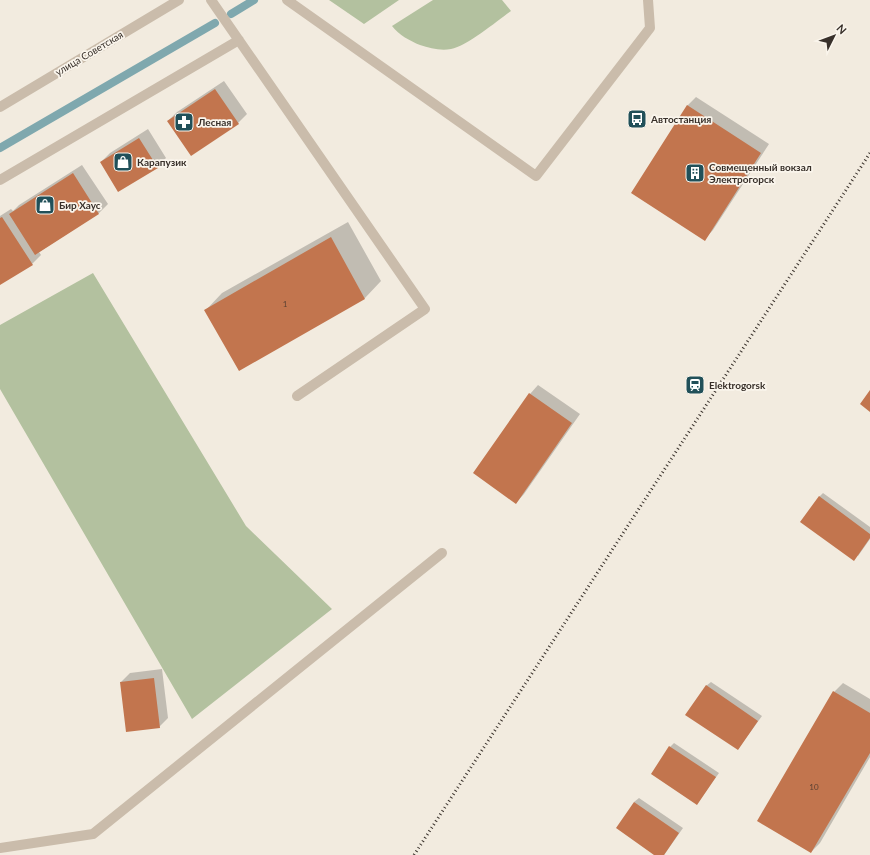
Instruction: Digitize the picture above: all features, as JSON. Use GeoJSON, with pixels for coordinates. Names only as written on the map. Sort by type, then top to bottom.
{"type":"FeatureCollection","features":[{"type":"Feature","properties":{"kind":"street","name":"улица Советская"},"geometry":{"type":"LineString","coordinates":[[0,106],[179,0]]}},
{"type":"Feature","properties":{"kind":"street"},"geometry":{"type":"LineString","coordinates":[[211,0],[425,309],[297,396]]}},
{"type":"Feature","properties":{"kind":"street"},"geometry":{"type":"LineString","coordinates":[[287,0],[536,176],[650,28],[648,0]]}},
{"type":"Feature","properties":{"kind":"street"},"geometry":{"type":"LineString","coordinates":[[1,178],[239,40]]}},
{"type":"Feature","properties":{"kind":"street"},"geometry":{"type":"LineString","coordinates":[[0,848],[92,834],[442,553]]}},
{"type":"Feature","properties":{"kind":"green space"},"geometry":{"type":"Polygon","coordinates":[[[329,0],[399,0],[364,24],[329,0]]]}},
{"type":"Feature","properties":{"kind":"green space"},"geometry":{"type":"Polygon","coordinates":[[[433,0],[502,0],[511,11],[465,43],[447,50],[435,49],[409,40],[401,35],[392,26],[433,0]]]}},
{"type":"Feature","properties":{"kind":"green space"},"geometry":{"type":"Polygon","coordinates":[[[93,273],[246,526],[332,609],[192,719],[0,389],[0,325],[93,273]]]}},
{"type":"Feature","properties":{"kind":"building"},"geometry":{"type":"Polygon","coordinates":[[[215,89],[239,124],[191,156],[167,121],[215,89]]]}},
{"type":"Feature","properties":{"kind":"building","name":"Совмещенный вокзал Электрогорск"},"geometry":{"type":"Polygon","coordinates":[[[687,105],[761,153],[705,241],[631,193],[687,105]]]}},
{"type":"Feature","properties":{"kind":"building"},"geometry":{"type":"Polygon","coordinates":[[[139,138],[158,168],[118,192],[100,162],[139,138]]]}},
{"type":"Feature","properties":{"kind":"building"},"geometry":{"type":"Polygon","coordinates":[[[73,173],[99,214],[35,255],[9,214],[73,173]]]}},
{"type":"Feature","properties":{"kind":"building"},"geometry":{"type":"Polygon","coordinates":[[[2,217],[33,265],[0,285],[0,218],[2,217]]]}},
{"type":"Feature","properties":{"kind":"building"},"geometry":{"type":"Polygon","coordinates":[[[331,237],[365,299],[239,371],[204,310],[331,237]]]}},
{"type":"Feature","properties":{"kind":"building"},"geometry":{"type":"Polygon","coordinates":[[[870,390],[870,412],[860,404],[870,390]]]}},
{"type":"Feature","properties":{"kind":"building"},"geometry":{"type":"Polygon","coordinates":[[[529,393],[572,423],[516,504],[473,473],[529,393]]]}},
{"type":"Feature","properties":{"kind":"building"},"geometry":{"type":"Polygon","coordinates":[[[819,496],[870,534],[870,538],[854,561],[800,522],[819,496]]]}},
{"type":"Feature","properties":{"kind":"building"},"geometry":{"type":"Polygon","coordinates":[[[154,678],[160,728],[126,732],[120,682],[154,678]]]}},
{"type":"Feature","properties":{"kind":"building"},"geometry":{"type":"Polygon","coordinates":[[[706,685],[758,721],[738,750],[685,715],[706,685]]]}},
{"type":"Feature","properties":{"kind":"building"},"geometry":{"type":"Polygon","coordinates":[[[833,691],[870,713],[870,753],[811,853],[757,821],[833,691]]]}},
{"type":"Feature","properties":{"kind":"building"},"geometry":{"type":"Polygon","coordinates":[[[669,746],[716,777],[697,805],[651,774],[669,746]]]}},
{"type":"Feature","properties":{"kind":"building"},"geometry":{"type":"Polygon","coordinates":[[[634,802],[679,833],[664,855],[654,855],[616,828],[634,802]]]}},
{"type":"Feature","properties":{"kind":"waterway"},"geometry":{"type":"LineString","coordinates":[[231,14],[254,0]]}},
{"type":"Feature","properties":{"kind":"waterway"},"geometry":{"type":"LineString","coordinates":[[0,148],[215,23]]}},
{"type":"Feature","properties":{"kind":"railway"},"geometry":{"type":"LineString","coordinates":[[414,855],[870,153]]}},
{"type":"Feature","properties":{"kind":"place","name":"Автостанция"},"geometry":{"type":"Point","coordinates":[637,119]}},
{"type":"Feature","properties":{"kind":"place","name":"Лесная"},"geometry":{"type":"Point","coordinates":[184,122]}},
{"type":"Feature","properties":{"kind":"place","name":"Карапузик"},"geometry":{"type":"Point","coordinates":[123,162]}},
{"type":"Feature","properties":{"kind":"place","name":"Совмещенный вокзал Электрогорск"},"geometry":{"type":"Point","coordinates":[695,173]}},
{"type":"Feature","properties":{"kind":"place","name":"Бир Хаус"},"geometry":{"type":"Point","coordinates":[45,205]}},
{"type":"Feature","properties":{"kind":"place","name":"Elektrogorsk"},"geometry":{"type":"Point","coordinates":[695,385]}}]}
